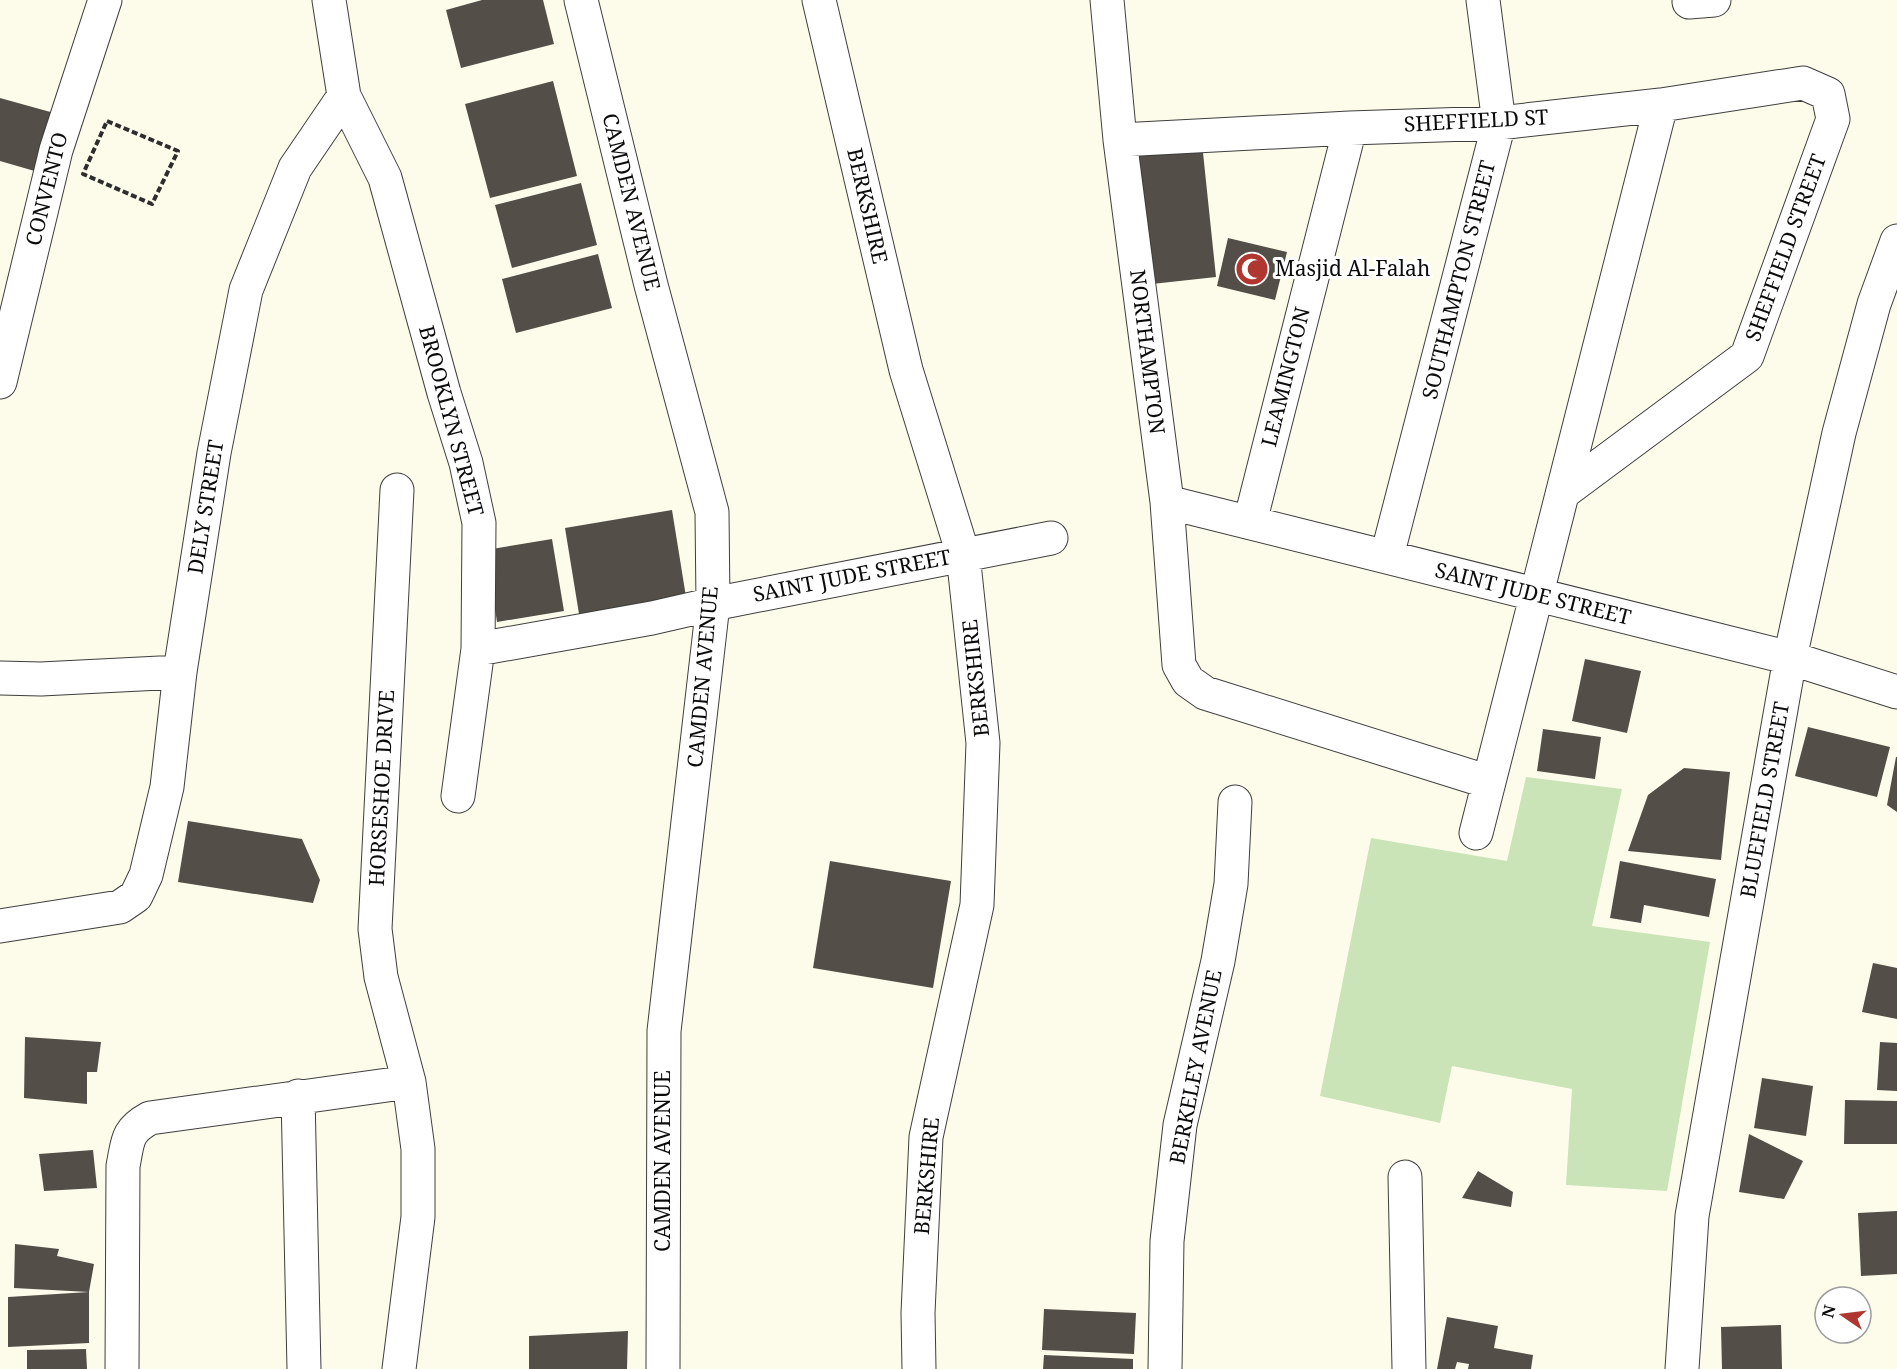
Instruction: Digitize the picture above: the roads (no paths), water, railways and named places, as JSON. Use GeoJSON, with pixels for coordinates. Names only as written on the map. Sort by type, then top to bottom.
{"type":"FeatureCollection","features":[{"type":"Feature","properties":{"kind":"street","name":"CONVENTO"},"geometry":{"type":"LineString","coordinates":[[0,382],[56,150],[105,0]]}},
{"type":"Feature","properties":{"kind":"street"},"geometry":{"type":"LineString","coordinates":[[329,0],[344,96]]}},
{"type":"Feature","properties":{"kind":"street","name":"CAMDEN AVENUE"},"geometry":{"type":"LineString","coordinates":[[581,0],[651,285],[712,512],[713,604],[664,1031],[663,1369]]}},
{"type":"Feature","properties":{"kind":"street","name":"BERKSHIRE"},"geometry":{"type":"LineString","coordinates":[[819,0],[906,370],[963,554],[984,743],[977,905],[926,1137],[918,1313],[919,1369]]}},
{"type":"Feature","properties":{"kind":"street","name":"NORTHAMPTON"},"geometry":{"type":"LineString","coordinates":[[1107,0],[1120,140],[1167,501],[1179,665],[1188,681],[1205,693],[1489,782]]}},
{"type":"Feature","properties":{"kind":"street","name":"SOUTHAMPTON STREET"},"geometry":{"type":"LineString","coordinates":[[1387,556],[1499,123],[1483,0]]}},
{"type":"Feature","properties":{"kind":"street","name":"SHEFFIELD ST"},"geometry":{"type":"LineString","coordinates":[[1120,140],[1499,123],[1661,105],[1803,83],[1828,94]]}},
{"type":"Feature","properties":{"kind":"street","name":"SHEFFIELD STREET"},"geometry":{"type":"LineString","coordinates":[[1564,492],[1747,356],[1833,119],[1828,94]]}},
{"type":"Feature","properties":{"kind":"street","name":"BROOKLYN STREET"},"geometry":{"type":"LineString","coordinates":[[344,96],[385,178],[444,393],[466,463],[479,523],[478,649],[458,796]]}},
{"type":"Feature","properties":{"kind":"street","name":"DELY STREET"},"geometry":{"type":"LineString","coordinates":[[0,926],[120,907],[136,896],[146,875],[167,787],[180,672],[214,453],[246,290],[295,168],[344,96]]}},
{"type":"Feature","properties":{"kind":"street"},"geometry":{"type":"LineString","coordinates":[[1476,833],[1661,105]]}},
{"type":"Feature","properties":{"kind":"street","name":"LEAMINGTON"},"geometry":{"type":"LineString","coordinates":[[1250,522],[1350,128]]}},
{"type":"Feature","properties":{"kind":"street","name":"BLUEFIELD STREET"},"geometry":{"type":"LineString","coordinates":[[1682,1369],[1692,1216],[1790,658],[1839,433],[1874,304],[1897,241]]}},
{"type":"Feature","properties":{"kind":"street","name":"HORSESHOE DRIVE"},"geometry":{"type":"LineString","coordinates":[[397,490],[375,929],[381,977],[409,1082],[418,1149],[418,1217],[399,1369]]}},
{"type":"Feature","properties":{"kind":"street","name":"SAINT JUDE STREET"},"geometry":{"type":"LineString","coordinates":[[1167,501],[1790,658],[1897,692]]}},
{"type":"Feature","properties":{"kind":"street","name":"SAINT JUDE STREET"},"geometry":{"type":"LineString","coordinates":[[478,649],[652,618],[1051,538]]}},
{"type":"Feature","properties":{"kind":"street"},"geometry":{"type":"LineString","coordinates":[[0,678],[180,672]]}},
{"type":"Feature","properties":{"kind":"street","name":"BERKELEY AVENUE"},"geometry":{"type":"LineString","coordinates":[[1165,1369],[1167,1240],[1180,1125],[1218,961],[1231,884],[1235,802]]}},
{"type":"Feature","properties":{"kind":"street"},"geometry":{"type":"LineString","coordinates":[[122,1369],[123,1166],[129,1138],[136,1125],[150,1118],[409,1082]]}},
{"type":"Feature","properties":{"kind":"street"},"geometry":{"type":"LineString","coordinates":[[298,1096],[304,1369]]}},
{"type":"Feature","properties":{"kind":"street"},"geometry":{"type":"LineString","coordinates":[[1405,1177],[1408,1369]]}},
{"type":"Feature","properties":{"kind":"place","name":"Masjid Al-Falah"},"geometry":{"type":"Point","coordinates":[1252,269]}}]}
